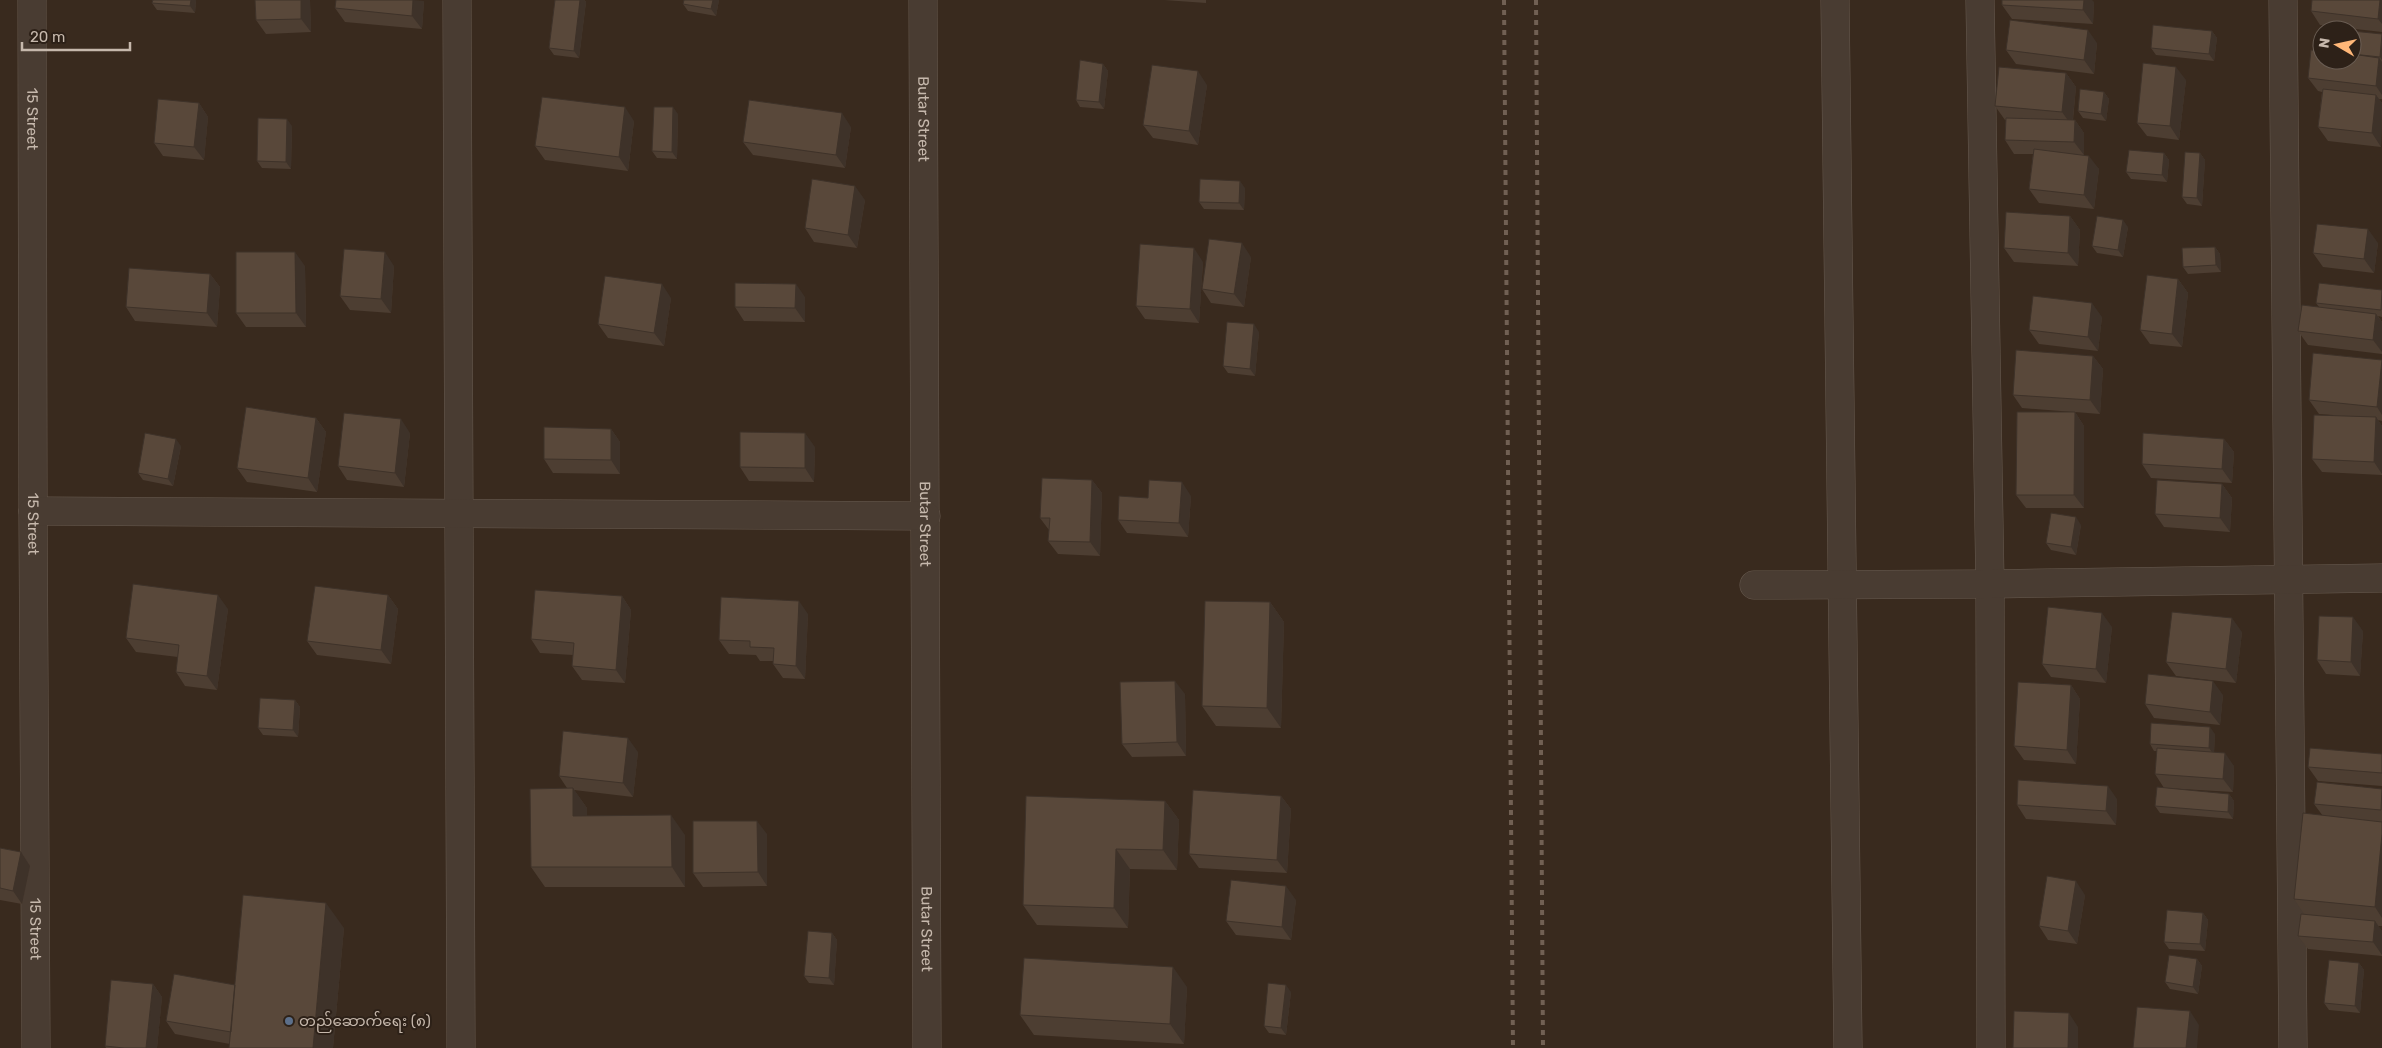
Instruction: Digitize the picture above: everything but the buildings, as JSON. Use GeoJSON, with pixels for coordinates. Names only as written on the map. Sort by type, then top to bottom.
{"type":"FeatureCollection","features":[{"type":"Feature","properties":{"kind":"street","name":"15 Street"},"geometry":{"type":"LineString","coordinates":[[32,0],[36,1048]]}},
{"type":"Feature","properties":{"kind":"street"},"geometry":{"type":"LineString","coordinates":[[457,0],[461,1048]]}},
{"type":"Feature","properties":{"kind":"street","name":"Butar Street"},"geometry":{"type":"LineString","coordinates":[[923,0],[927,1048]]}},
{"type":"Feature","properties":{"kind":"street"},"geometry":{"type":"LineString","coordinates":[[1835,0],[1848,1048]]}},
{"type":"Feature","properties":{"kind":"street"},"geometry":{"type":"LineString","coordinates":[[1980,0],[1990,584],[1992,1048]]}},
{"type":"Feature","properties":{"kind":"street"},"geometry":{"type":"LineString","coordinates":[[2283,0],[2293,1048]]}},
{"type":"Feature","properties":{"kind":"street"},"geometry":{"type":"LineString","coordinates":[[33,511],[926,516]]}},
{"type":"Feature","properties":{"kind":"street"},"geometry":{"type":"LineString","coordinates":[[1754,585],[1990,584],[2382,578]]}},
{"type":"Feature","properties":{"kind":"railway"},"geometry":{"type":"LineString","coordinates":[[1504,0],[1513,1048]]}},
{"type":"Feature","properties":{"kind":"railway"},"geometry":{"type":"LineString","coordinates":[[1536,0],[1543,1048]]}},
{"type":"Feature","properties":{"kind":"place","name":"တည်ဆောက်ရေး (၈)"},"geometry":{"type":"Point","coordinates":[289,1021]}}]}
